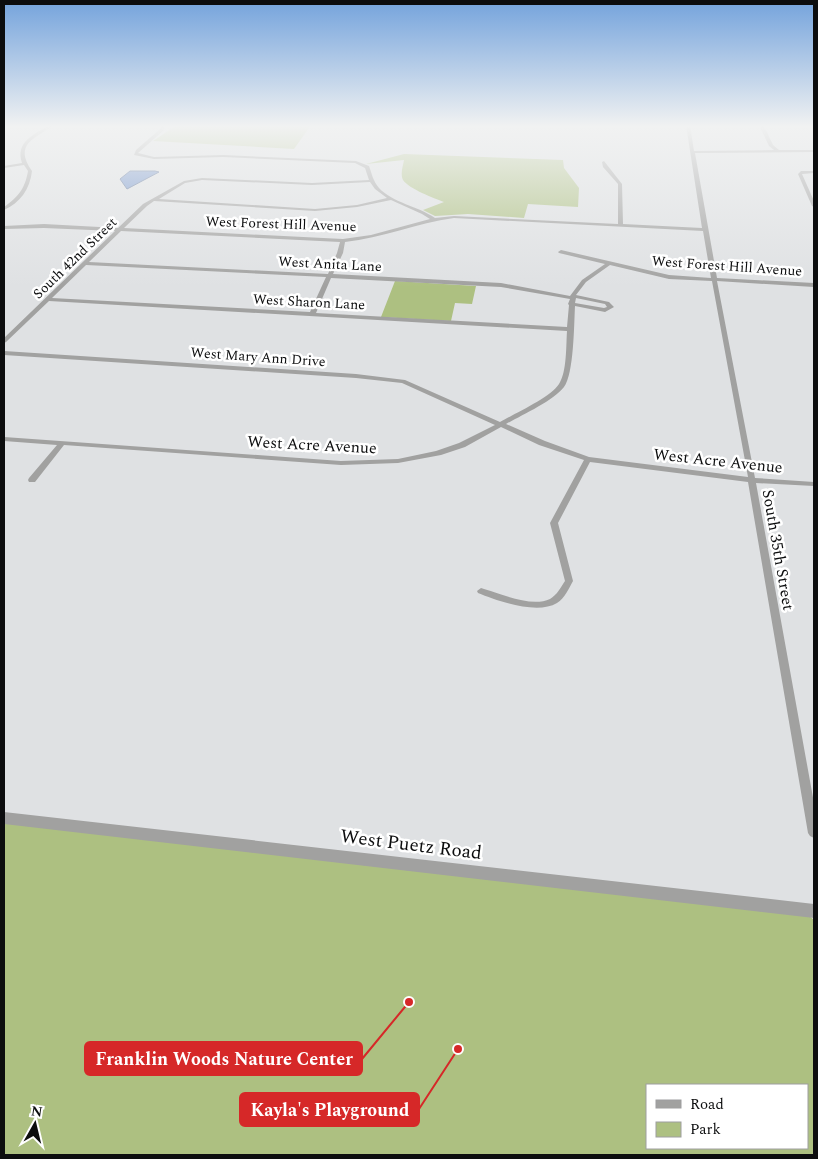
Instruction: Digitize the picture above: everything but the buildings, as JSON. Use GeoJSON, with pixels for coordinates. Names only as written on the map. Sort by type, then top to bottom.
{"type":"FeatureCollection","features":[{"type":"Feature","properties":{"kind":"street"},"geometry":{"type":"LineString","coordinates":[[4,209],[22,195],[27,188],[29,179]]}},
{"type":"Feature","properties":{"kind":"street","name":"South 42nd Street"},"geometry":{"type":"LineString","coordinates":[[4,341],[145,205],[184,182],[201,179]]}},
{"type":"Feature","properties":{"kind":"street","name":"South 42nd Street"},"geometry":{"type":"LineString","coordinates":[[204,179],[312,184],[369,181]]}},
{"type":"Feature","properties":{"kind":"street"},"geometry":{"type":"LineString","coordinates":[[616,179],[620,184],[621,225]]}},
{"type":"Feature","properties":{"kind":"street","name":"South 35th Street"},"geometry":{"type":"LineString","coordinates":[[697,179],[814,833]]}},
{"type":"Feature","properties":{"kind":"street"},"geometry":{"type":"LineString","coordinates":[[802,179],[814,204]]}},
{"type":"Feature","properties":{"kind":"street"},"geometry":{"type":"LineString","coordinates":[[369,181],[391,199],[422,212],[433,219]]}},
{"type":"Feature","properties":{"kind":"street"},"geometry":{"type":"LineString","coordinates":[[154,200],[314,210],[357,206],[391,199]]}},
{"type":"Feature","properties":{"kind":"street","name":"West Forest Hill Avenue"},"geometry":{"type":"LineString","coordinates":[[4,227],[34,226],[343,241],[364,239],[433,219],[470,217],[705,230]]}},
{"type":"Feature","properties":{"kind":"street"},"geometry":{"type":"LineString","coordinates":[[312,314],[342,248],[343,241]]}},
{"type":"Feature","properties":{"kind":"street","name":"West Forest Hill Avenue"},"geometry":{"type":"LineString","coordinates":[[561,252],[669,277],[814,285]]}},
{"type":"Feature","properties":{"kind":"street","name":"West Anita Lane"},"geometry":{"type":"LineString","coordinates":[[85,263],[506,286],[572,299]]}},
{"type":"Feature","properties":{"kind":"street"},"geometry":{"type":"LineString","coordinates":[[501,424],[550,396],[562,385],[567,369],[572,299],[584,282],[608,264]]}},
{"type":"Feature","properties":{"kind":"street","name":"West Sharon Lane"},"geometry":{"type":"LineString","coordinates":[[48,299],[570,329]]}},
{"type":"Feature","properties":{"kind":"street"},"geometry":{"type":"LineString","coordinates":[[572,299],[607,303],[611,307],[605,310],[572,299]]}},
{"type":"Feature","properties":{"kind":"street","name":"West Mary Ann Drive"},"geometry":{"type":"LineString","coordinates":[[4,353],[356,376],[403,381],[501,424]]}},
{"type":"Feature","properties":{"kind":"street","name":"West Acre Avenue"},"geometry":{"type":"LineString","coordinates":[[4,438],[341,463],[377,463],[412,459],[451,449],[501,424],[561,451],[588,459],[752,480],[814,484]]}},
{"type":"Feature","properties":{"kind":"street"},"geometry":{"type":"LineString","coordinates":[[32,480],[62,443]]}},
{"type":"Feature","properties":{"kind":"street"},"geometry":{"type":"LineString","coordinates":[[481,591],[502,600],[528,603],[550,602],[563,593],[569,581],[554,523],[588,459]]}},
{"type":"Feature","properties":{"kind":"street","name":"West Puetz Road"},"geometry":{"type":"LineString","coordinates":[[4,818],[814,911]]}},
{"type":"Feature","properties":{"kind":"green space"},"geometry":{"type":"Polygon","coordinates":[[[572,179],[579,188],[578,207],[528,204],[524,218],[468,214],[435,216],[423,210],[444,202],[422,193],[403,180],[572,179]]]}},
{"type":"Feature","properties":{"kind":"green space"},"geometry":{"type":"Polygon","coordinates":[[[395,281],[476,286],[472,304],[455,303],[451,321],[381,317],[395,281]]]}},
{"type":"Feature","properties":{"kind":"green space"},"geometry":{"type":"Polygon","coordinates":[[[4,821],[807,914],[814,920],[814,1155],[4,1155],[4,821]]]}},
{"type":"Feature","properties":{"kind":"water"},"geometry":{"type":"Polygon","coordinates":[[[120,179],[146,179],[127,189],[120,179]]]}},
{"type":"Feature","properties":{"kind":"place","name":"Franklin Woods Nature Center"},"geometry":{"type":"Point","coordinates":[409,1002]}},
{"type":"Feature","properties":{"kind":"place","name":"Kayla's Playground"},"geometry":{"type":"Point","coordinates":[458,1049]}}]}
